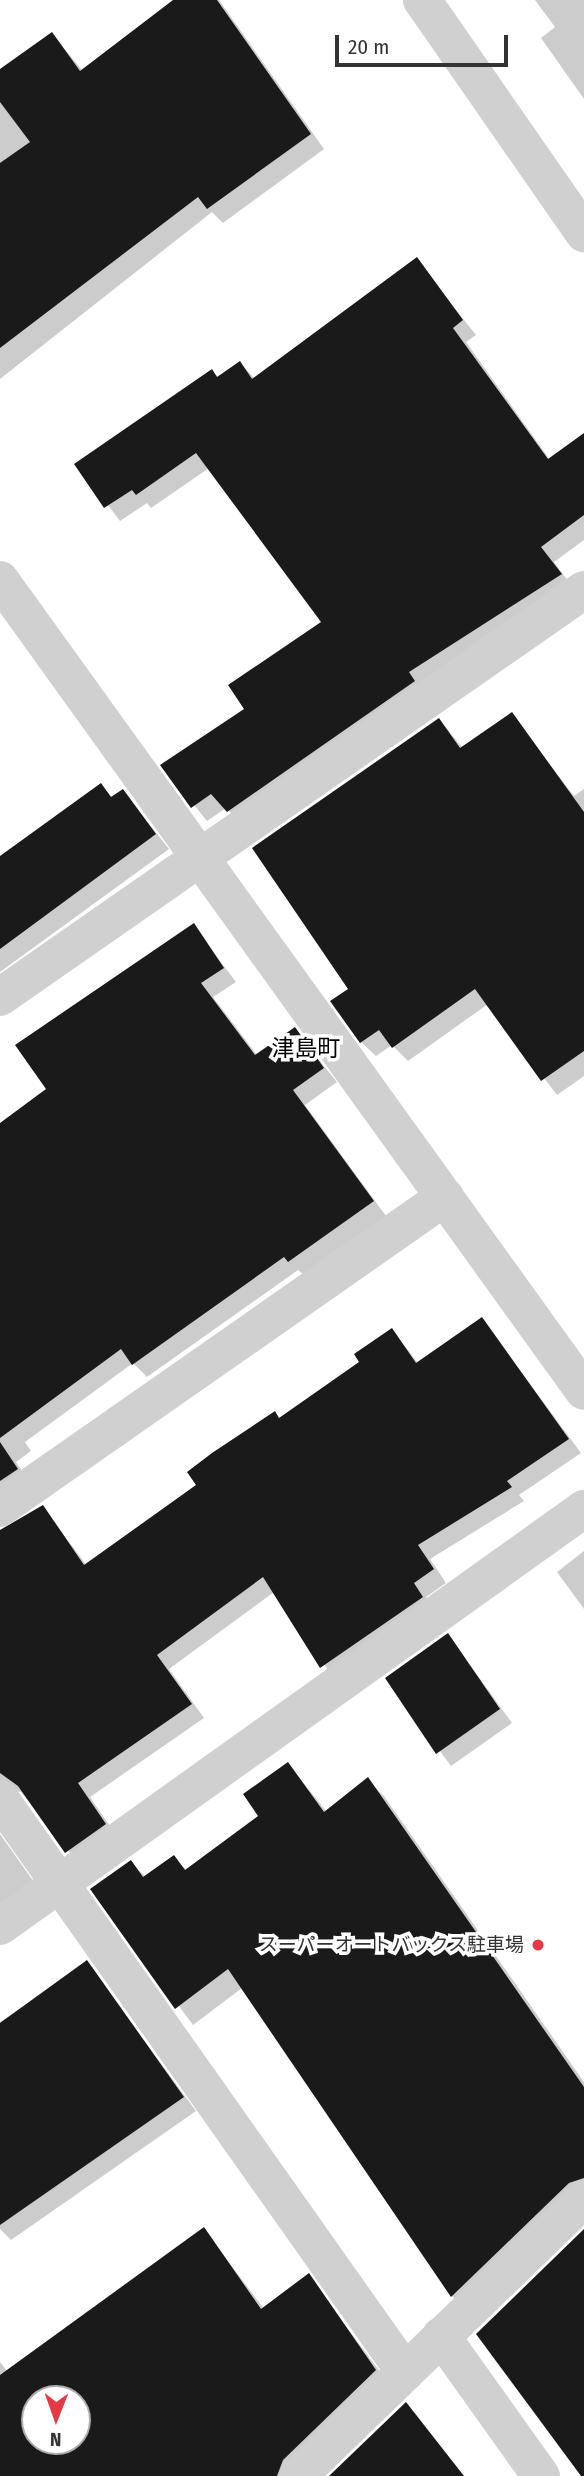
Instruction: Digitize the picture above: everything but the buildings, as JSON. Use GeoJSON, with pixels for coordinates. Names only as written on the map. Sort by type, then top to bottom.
{"type":"FeatureCollection","features":[{"type":"Feature","properties":{"kind":"street"},"geometry":{"type":"LineString","coordinates":[[422,0],[584,233]]}},
{"type":"Feature","properties":{"kind":"street"},"geometry":{"type":"LineString","coordinates":[[0,580],[198,860],[584,1391]]}},
{"type":"Feature","properties":{"kind":"street"},"geometry":{"type":"LineString","coordinates":[[0,997],[584,590]]}},
{"type":"Feature","properties":{"kind":"street"},"geometry":{"type":"LineString","coordinates":[[0,1507],[445,1197]]}},
{"type":"Feature","properties":{"kind":"street"},"geometry":{"type":"LineString","coordinates":[[0,1926],[584,1509]]}},
{"type":"Feature","properties":{"kind":"street"},"geometry":{"type":"LineString","coordinates":[[0,1800],[405,2372]]}},
{"type":"Feature","properties":{"kind":"street"},"geometry":{"type":"LineString","coordinates":[[298,2476],[584,2199]]}},
{"type":"Feature","properties":{"kind":"street"},"geometry":{"type":"LineString","coordinates":[[441,2336],[541,2476]]}},
{"type":"Feature","properties":{"kind":"place","name":"スーパーオートバックス駐車場"},"geometry":{"type":"Point","coordinates":[538,1945]}},
{"type":"Feature","properties":{"kind":"district","name":"津島町"},"geometry":{"type":"Point","coordinates":[306,1048]}}]}
